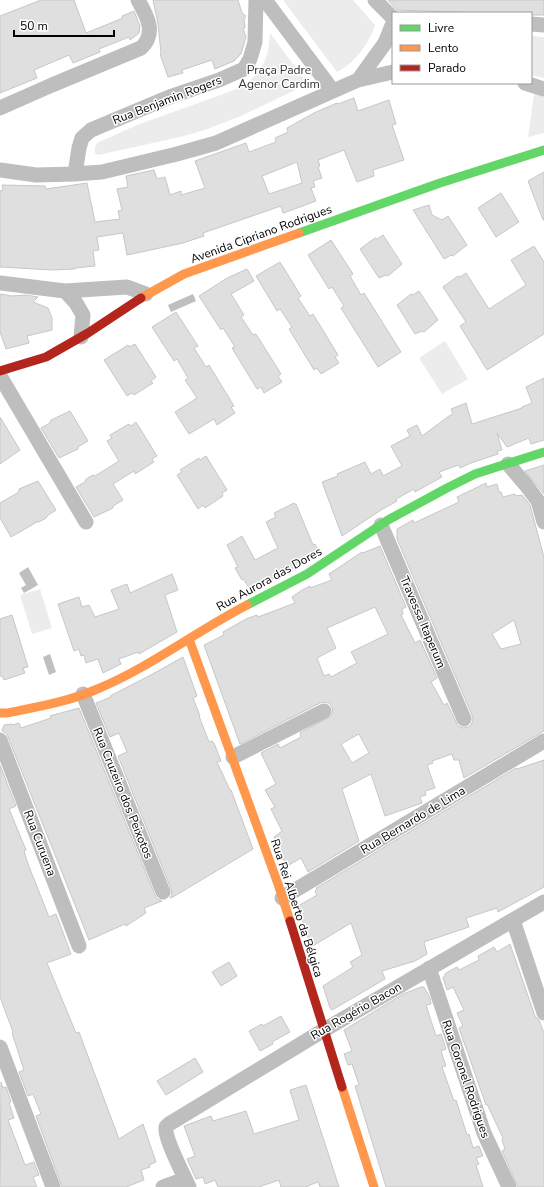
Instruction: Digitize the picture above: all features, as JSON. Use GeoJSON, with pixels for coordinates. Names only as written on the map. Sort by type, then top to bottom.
{"type":"FeatureCollection","features":[{"type":"Feature","properties":{"kind":"main road","name":"Avenida Cipriano Rodrigues"},"geometry":{"type":"LineString","coordinates":[[0,371],[46,357],[81,337],[146,294],[184,274],[440,183],[544,150]]}},
{"type":"Feature","properties":{"kind":"main road","name":"Rua Aurora das Dores"},"geometry":{"type":"LineString","coordinates":[[0,713],[7,713],[58,702],[95,690],[143,666],[234,612],[307,574],[381,525],[475,474],[544,452]]}},
{"type":"Feature","properties":{"kind":"main road","name":"Rua Rei Alberto da Bélgica"},"geometry":{"type":"LineString","coordinates":[[189,639],[233,757],[282,898],[374,1187]]}},
{"type":"Feature","properties":{"kind":"street"},"geometry":{"type":"LineString","coordinates":[[0,108],[141,48],[147,42],[149,22],[145,11],[138,0]]}},
{"type":"Feature","properties":{"kind":"street","name":"Rua Benjamin Rogers"},"geometry":{"type":"LineString","coordinates":[[74,174],[82,138],[91,130],[172,96],[219,80],[244,69],[250,58],[255,42],[256,0]]}},
{"type":"Feature","properties":{"kind":"street"},"geometry":{"type":"LineString","coordinates":[[265,0],[333,91]]}},
{"type":"Feature","properties":{"kind":"street"},"geometry":{"type":"LineString","coordinates":[[375,0],[392,17]]}},
{"type":"Feature","properties":{"kind":"street"},"geometry":{"type":"LineString","coordinates":[[532,24],[544,25]]}},
{"type":"Feature","properties":{"kind":"street"},"geometry":{"type":"LineString","coordinates":[[359,79],[386,43],[392,27]]}},
{"type":"Feature","properties":{"kind":"street"},"geometry":{"type":"LineString","coordinates":[[0,170],[36,175],[102,172],[177,154],[216,143],[359,79],[392,72]]}},
{"type":"Feature","properties":{"kind":"street"},"geometry":{"type":"LineString","coordinates":[[529,84],[544,88]]}},
{"type":"Feature","properties":{"kind":"street"},"geometry":{"type":"LineString","coordinates":[[0,283],[65,291],[127,287],[146,294]]}},
{"type":"Feature","properties":{"kind":"street"},"geometry":{"type":"LineString","coordinates":[[65,291],[76,303],[83,315],[81,337]]}},
{"type":"Feature","properties":{"kind":"street"},"geometry":{"type":"LineString","coordinates":[[0,376],[86,522]]}},
{"type":"Feature","properties":{"kind":"street"},"geometry":{"type":"LineString","coordinates":[[508,464],[538,502],[544,522]]}},
{"type":"Feature","properties":{"kind":"street","name":"Travessa Itaperum"},"geometry":{"type":"LineString","coordinates":[[381,525],[464,719]]}},
{"type":"Feature","properties":{"kind":"street","name":"Rua Cruzeiro dos Peixotos"},"geometry":{"type":"LineString","coordinates":[[83,694],[163,892]]}},
{"type":"Feature","properties":{"kind":"street"},"geometry":{"type":"LineString","coordinates":[[233,757],[324,711]]}},
{"type":"Feature","properties":{"kind":"street","name":"Rua Curuena"},"geometry":{"type":"LineString","coordinates":[[0,740],[80,946]]}},
{"type":"Feature","properties":{"kind":"street","name":"Rua Bernardo de Lima"},"geometry":{"type":"LineString","coordinates":[[282,898],[544,741]]}},
{"type":"Feature","properties":{"kind":"street","name":"Rua Rogério Bacon"},"geometry":{"type":"LineString","coordinates":[[187,1183],[167,1134],[166,1127],[169,1124],[324,1030],[544,902]]}},
{"type":"Feature","properties":{"kind":"street"},"geometry":{"type":"LineString","coordinates":[[513,920],[544,1013]]}},
{"type":"Feature","properties":{"kind":"street","name":"Rua Coronel Rodrigues"},"geometry":{"type":"LineString","coordinates":[[429,968],[484,1133],[510,1187]]}},
{"type":"Feature","properties":{"kind":"street"},"geometry":{"type":"LineString","coordinates":[[0,1047],[53,1187]]}},
{"type":"Feature","properties":{"kind":"street"},"geometry":{"type":"LineString","coordinates":[[163,1187],[187,1183]]}},
{"type":"Feature","properties":{"kind":"green space","name":"Praça Padre Agenor Cardim"},"geometry":{"type":"Polygon","coordinates":[[[283,0],[353,0],[375,25],[365,46],[350,64],[337,72],[283,0]]]}},
{"type":"Feature","properties":{"kind":"green space","name":"Praça Padre Agenor Cardim"},"geometry":{"type":"Polygon","coordinates":[[[270,33],[308,84],[241,116],[205,130],[98,155],[95,153],[97,143],[137,125],[237,89],[245,84],[258,73],[262,66],[268,51],[270,33]]]}},
{"type":"Feature","properties":{"kind":"green space"},"geometry":{"type":"Polygon","coordinates":[[[532,36],[544,37],[544,78],[532,75],[532,36]]]}},
{"type":"Feature","properties":{"kind":"green space"},"geometry":{"type":"Polygon","coordinates":[[[534,94],[544,97],[544,133],[528,137],[534,94]]]}},
{"type":"Feature","properties":{"kind":"green space"},"geometry":{"type":"Polygon","coordinates":[[[445,341],[468,379],[442,394],[419,358],[445,341]]]}},
{"type":"Feature","properties":{"kind":"green space"},"geometry":{"type":"Polygon","coordinates":[[[40,589],[52,628],[32,634],[20,595],[40,589]]]}},
{"type":"Feature","properties":{"kind":"shaded area"},"geometry":{"type":"Polygon","coordinates":[[[193,294],[196,301],[171,312],[168,305],[193,294]]]}},
{"type":"Feature","properties":{"kind":"shaded area"},"geometry":{"type":"Polygon","coordinates":[[[28,567],[38,585],[24,593],[21,588],[26,585],[19,573],[28,567]]]}},
{"type":"Feature","properties":{"kind":"shaded area"},"geometry":{"type":"Polygon","coordinates":[[[50,654],[56,672],[49,675],[43,657],[50,654]]]}},
{"type":"Feature","properties":{"kind":"building"},"geometry":{"type":"Polygon","coordinates":[[[41,0],[74,0],[86,33],[123,18],[122,16],[134,11],[140,26],[139,33],[130,40],[129,37],[99,49],[100,52],[73,63],[69,55],[34,70],[37,78],[0,93],[0,16],[41,0]]]}},
{"type":"Feature","properties":{"kind":"building"},"geometry":{"type":"Polygon","coordinates":[[[153,0],[238,0],[242,13],[246,16],[244,19],[245,28],[243,28],[246,37],[241,54],[234,61],[215,69],[212,60],[182,70],[183,73],[168,77],[160,54],[158,24],[153,0]]]}},
{"type":"Feature","properties":{"kind":"building"},"geometry":{"type":"Polygon","coordinates":[[[388,0],[544,0],[544,15],[532,15],[532,12],[397,10],[388,0]]]}},
{"type":"Feature","properties":{"kind":"building"},"geometry":{"type":"Polygon","coordinates":[[[354,98],[358,111],[389,100],[396,124],[392,125],[404,160],[373,170],[374,176],[357,182],[344,150],[318,160],[320,166],[318,167],[322,178],[313,181],[315,187],[311,188],[316,201],[292,210],[283,213],[281,206],[203,233],[204,236],[183,243],[127,255],[123,233],[97,237],[99,250],[93,251],[95,266],[53,270],[0,267],[0,191],[3,190],[2,185],[45,186],[46,189],[87,183],[95,222],[120,219],[118,211],[122,210],[117,189],[128,187],[126,176],[154,170],[157,179],[165,177],[170,195],[181,191],[181,195],[205,188],[195,161],[246,143],[249,152],[276,142],[275,138],[288,132],[287,128],[314,113],[337,103],[338,104],[354,98]],[[297,162],[262,176],[269,194],[302,183],[297,162]]]}},
{"type":"Feature","properties":{"kind":"building"},"geometry":{"type":"Polygon","coordinates":[[[544,172],[544,220],[543,220],[528,181],[544,172]]]}},
{"type":"Feature","properties":{"kind":"building"},"geometry":{"type":"Polygon","coordinates":[[[501,193],[519,222],[496,237],[478,208],[501,193]]]}},
{"type":"Feature","properties":{"kind":"building"},"geometry":{"type":"Polygon","coordinates":[[[429,205],[432,215],[442,220],[448,216],[467,245],[453,256],[451,255],[444,259],[413,210],[429,205]]]}},
{"type":"Feature","properties":{"kind":"building"},"geometry":{"type":"Polygon","coordinates":[[[383,235],[402,264],[388,276],[386,275],[379,278],[360,249],[375,238],[377,239],[383,235]]]}},
{"type":"Feature","properties":{"kind":"building"},"geometry":{"type":"Polygon","coordinates":[[[331,240],[353,274],[350,276],[361,295],[364,293],[401,352],[378,367],[341,308],[344,306],[332,287],[329,289],[308,255],[331,240]]]}},
{"type":"Feature","properties":{"kind":"building"},"geometry":{"type":"Polygon","coordinates":[[[534,246],[544,262],[544,334],[487,370],[460,326],[466,322],[443,287],[458,276],[460,277],[466,273],[489,309],[526,285],[511,260],[534,246]]]}},
{"type":"Feature","properties":{"kind":"building"},"geometry":{"type":"Polygon","coordinates":[[[280,262],[301,296],[298,298],[310,316],[313,314],[338,355],[335,357],[339,363],[321,374],[317,368],[314,370],[289,329],[292,327],[280,309],[277,311],[256,276],[280,262]]]}},
{"type":"Feature","properties":{"kind":"building"},"geometry":{"type":"Polygon","coordinates":[[[247,269],[254,281],[231,294],[244,315],[241,317],[253,335],[256,334],[281,374],[278,376],[282,382],[264,393],[261,387],[257,389],[232,348],[235,347],[223,328],[221,330],[199,296],[227,278],[247,269]]]}},
{"type":"Feature","properties":{"kind":"building"},"geometry":{"type":"Polygon","coordinates":[[[419,291],[438,320],[424,332],[422,331],[415,334],[397,305],[411,294],[413,295],[419,291]]]}},
{"type":"Feature","properties":{"kind":"building"},"geometry":{"type":"Polygon","coordinates":[[[0,294],[38,297],[33,302],[48,308],[52,318],[52,330],[27,336],[29,343],[6,349],[0,332],[0,294]]]}},
{"type":"Feature","properties":{"kind":"building"},"geometry":{"type":"Polygon","coordinates":[[[176,312],[198,346],[194,348],[206,367],[209,365],[234,406],[231,407],[235,413],[217,425],[214,419],[189,434],[175,412],[197,398],[185,380],[188,378],[177,359],[174,361],[152,327],[176,312]]]}},
{"type":"Feature","properties":{"kind":"building"},"geometry":{"type":"Polygon","coordinates":[[[135,344],[156,377],[151,381],[153,383],[134,395],[132,393],[127,396],[104,360],[128,345],[129,347],[135,344]]]}},
{"type":"Feature","properties":{"kind":"building"},"geometry":{"type":"Polygon","coordinates":[[[544,378],[544,440],[531,444],[529,438],[507,447],[497,433],[502,450],[497,451],[498,454],[460,468],[459,465],[439,472],[442,477],[415,492],[414,489],[396,499],[397,501],[342,536],[322,482],[338,476],[337,474],[365,462],[371,474],[380,469],[383,476],[402,466],[391,446],[410,436],[407,430],[417,425],[422,436],[453,414],[451,409],[466,403],[472,424],[522,408],[532,403],[526,387],[544,378]]]}},
{"type":"Feature","properties":{"kind":"building"},"geometry":{"type":"Polygon","coordinates":[[[70,411],[88,441],[78,447],[78,449],[59,458],[41,428],[50,423],[51,420],[70,411]]]}},
{"type":"Feature","properties":{"kind":"building"},"geometry":{"type":"Polygon","coordinates":[[[0,417],[20,450],[0,464],[0,417]]]}},
{"type":"Feature","properties":{"kind":"building"},"geometry":{"type":"Polygon","coordinates":[[[136,422],[157,456],[152,459],[154,462],[135,474],[134,471],[113,484],[123,500],[113,506],[113,508],[94,517],[76,487],[85,482],[86,479],[93,475],[95,476],[119,461],[107,441],[112,438],[110,435],[129,424],[131,426],[136,422]]]}},
{"type":"Feature","properties":{"kind":"building"},"geometry":{"type":"Polygon","coordinates":[[[206,456],[227,490],[222,493],[223,496],[205,508],[203,505],[198,509],[177,475],[182,472],[180,470],[199,458],[200,460],[206,456]]]}},
{"type":"Feature","properties":{"kind":"building"},"geometry":{"type":"Polygon","coordinates":[[[544,465],[544,494],[525,471],[544,465]]]}},
{"type":"Feature","properties":{"kind":"building"},"geometry":{"type":"Polygon","coordinates":[[[38,481],[56,510],[46,518],[11,537],[0,518],[0,503],[19,492],[19,489],[38,481]]]}},
{"type":"Feature","properties":{"kind":"building"},"geometry":{"type":"Polygon","coordinates":[[[486,483],[487,487],[497,484],[499,492],[501,492],[503,497],[515,494],[516,496],[522,495],[530,505],[544,557],[544,731],[464,778],[459,760],[454,760],[452,754],[432,761],[433,763],[427,765],[435,788],[425,791],[426,795],[420,797],[422,803],[385,816],[371,774],[342,789],[359,841],[308,872],[301,858],[287,866],[282,859],[274,837],[282,831],[271,809],[275,807],[265,790],[276,784],[261,753],[278,744],[280,748],[301,737],[300,733],[331,716],[333,712],[332,707],[329,703],[320,703],[240,744],[204,645],[224,635],[223,632],[246,619],[257,615],[258,617],[295,603],[292,597],[302,590],[310,586],[310,588],[332,580],[329,574],[362,552],[363,553],[380,546],[406,607],[402,609],[403,614],[401,615],[415,643],[420,640],[437,678],[431,682],[444,705],[447,703],[458,726],[463,728],[468,727],[471,725],[473,720],[472,715],[397,539],[397,529],[413,520],[414,523],[459,502],[457,497],[486,483]],[[375,607],[327,628],[336,648],[317,658],[324,676],[329,674],[331,677],[357,663],[351,652],[388,634],[375,607]],[[514,620],[492,634],[501,649],[521,644],[514,620]],[[359,734],[341,744],[352,763],[369,753],[359,734]]]}},
{"type":"Feature","properties":{"kind":"building"},"geometry":{"type":"Polygon","coordinates":[[[294,503],[296,504],[313,545],[315,544],[319,552],[301,564],[251,590],[243,579],[242,580],[235,568],[238,567],[227,545],[242,536],[255,560],[278,548],[266,522],[276,517],[274,513],[294,503]]]}},
{"type":"Feature","properties":{"kind":"building"},"geometry":{"type":"Polygon","coordinates":[[[172,574],[178,590],[165,595],[177,632],[139,654],[138,652],[119,659],[121,664],[103,673],[98,659],[86,663],[84,655],[81,656],[79,649],[74,651],[58,604],[79,597],[82,607],[89,605],[95,617],[119,609],[111,590],[127,584],[130,593],[172,574]]]}},
{"type":"Feature","properties":{"kind":"building"},"geometry":{"type":"Polygon","coordinates":[[[12,615],[28,667],[23,668],[25,673],[4,680],[2,676],[0,676],[0,619],[12,615]]]}},
{"type":"Feature","properties":{"kind":"building"},"geometry":{"type":"Polygon","coordinates":[[[183,657],[197,696],[193,698],[199,716],[209,742],[212,741],[214,743],[221,761],[217,762],[231,790],[253,849],[170,898],[172,894],[171,889],[118,756],[127,752],[119,733],[110,737],[96,703],[111,697],[110,696],[183,657]]]}},
{"type":"Feature","properties":{"kind":"building"},"geometry":{"type":"Polygon","coordinates":[[[79,708],[155,895],[157,899],[162,901],[144,908],[146,913],[126,926],[125,924],[89,940],[8,737],[6,733],[2,731],[4,725],[19,723],[21,728],[51,718],[50,716],[79,708]]]}},
{"type":"Feature","properties":{"kind":"building"},"geometry":{"type":"Polygon","coordinates":[[[544,760],[544,887],[498,912],[497,908],[466,918],[469,927],[424,942],[427,954],[415,961],[382,971],[385,979],[332,1010],[323,986],[353,967],[350,962],[362,955],[351,923],[311,947],[298,906],[317,895],[315,891],[317,889],[316,888],[516,768],[517,769],[544,760]]]}},
{"type":"Feature","properties":{"kind":"building"},"geometry":{"type":"Polygon","coordinates":[[[0,765],[16,806],[9,809],[26,850],[24,851],[28,864],[49,917],[56,914],[71,954],[47,963],[76,1033],[79,1032],[119,1139],[143,1124],[156,1162],[149,1165],[150,1167],[141,1170],[144,1180],[126,1187],[62,1187],[36,1116],[41,1114],[33,1094],[28,1096],[19,1072],[24,1070],[12,1033],[13,1032],[0,997],[0,765]]]}},
{"type":"Feature","properties":{"kind":"building"},"geometry":{"type":"Polygon","coordinates":[[[510,944],[535,1016],[539,1020],[544,1033],[544,1187],[518,1187],[502,1151],[505,1149],[502,1140],[503,1138],[487,1104],[486,1105],[459,1028],[463,1026],[457,1013],[464,1010],[453,987],[447,990],[443,978],[446,973],[457,967],[459,970],[479,960],[478,956],[494,947],[497,952],[510,944]]]}},
{"type":"Feature","properties":{"kind":"building"},"geometry":{"type":"Polygon","coordinates":[[[229,962],[237,976],[221,986],[212,972],[229,962]]]}},
{"type":"Feature","properties":{"kind":"building"},"geometry":{"type":"Polygon","coordinates":[[[424,987],[430,998],[431,1004],[426,1005],[436,1036],[441,1034],[446,1049],[441,1051],[446,1066],[442,1067],[454,1101],[456,1100],[467,1135],[469,1134],[473,1148],[479,1146],[483,1156],[476,1158],[479,1164],[476,1165],[483,1187],[386,1187],[355,1086],[359,1085],[352,1064],[348,1065],[344,1054],[352,1051],[344,1030],[403,994],[424,987]]]}},
{"type":"Feature","properties":{"kind":"building"},"geometry":{"type":"Polygon","coordinates":[[[281,1016],[290,1032],[260,1051],[249,1031],[262,1024],[263,1026],[281,1016]]]}},
{"type":"Feature","properties":{"kind":"building"},"geometry":{"type":"Polygon","coordinates":[[[195,1058],[203,1072],[166,1095],[157,1081],[195,1058]]]}},
{"type":"Feature","properties":{"kind":"building"},"geometry":{"type":"Polygon","coordinates":[[[1,1082],[3,1088],[6,1087],[11,1102],[9,1103],[14,1118],[8,1120],[25,1165],[34,1162],[39,1175],[33,1177],[37,1187],[0,1187],[1,1082]]]}},
{"type":"Feature","properties":{"kind":"building"},"geometry":{"type":"Polygon","coordinates":[[[306,1085],[339,1187],[320,1187],[318,1182],[305,1187],[281,1187],[279,1180],[259,1187],[218,1187],[215,1180],[205,1184],[203,1177],[196,1179],[187,1159],[195,1156],[184,1126],[211,1116],[213,1121],[246,1111],[254,1134],[299,1120],[290,1090],[306,1085]]]}},
{"type":"Feature","properties":{"kind":"traffic: fast"},"geometry":{"type":"LineString","coordinates":[[299,233],[440,183],[544,150]]}},
{"type":"Feature","properties":{"kind":"traffic: fast"},"geometry":{"type":"LineString","coordinates":[[247,605],[307,574],[388,520],[447,488],[475,474],[544,452]]}},
{"type":"Feature","properties":{"kind":"traffic: slow"},"geometry":{"type":"LineString","coordinates":[[141,298],[184,274],[299,233]]}},
{"type":"Feature","properties":{"kind":"traffic: slow"},"geometry":{"type":"LineString","coordinates":[[0,713],[52,704],[95,690],[153,661],[247,605]]}},
{"type":"Feature","properties":{"kind":"traffic: slow"},"geometry":{"type":"LineString","coordinates":[[189,639],[290,921]]}},
{"type":"Feature","properties":{"kind":"traffic: slow"},"geometry":{"type":"LineString","coordinates":[[342,1087],[374,1187]]}},
{"type":"Feature","properties":{"kind":"traffic: jam"},"geometry":{"type":"LineString","coordinates":[[0,371],[46,357],[88,333],[141,298]]}},
{"type":"Feature","properties":{"kind":"traffic: jam"},"geometry":{"type":"LineString","coordinates":[[290,921],[342,1087]]}}]}
